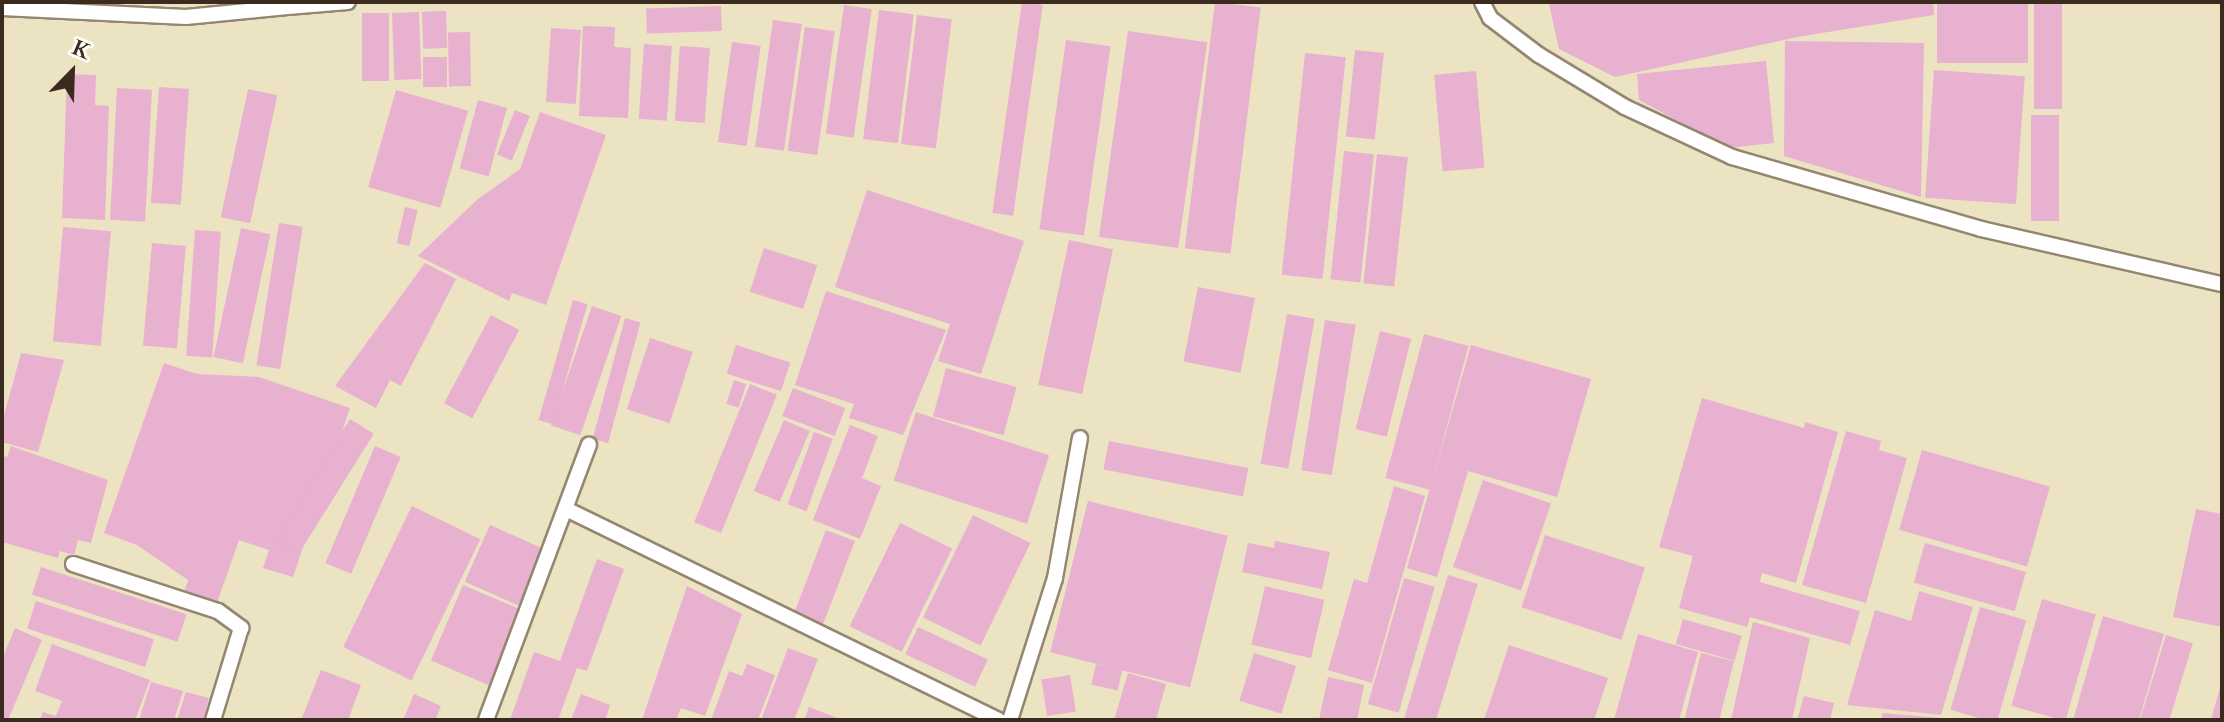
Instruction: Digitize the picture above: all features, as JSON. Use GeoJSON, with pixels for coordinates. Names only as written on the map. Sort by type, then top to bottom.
{"type":"FeatureCollection","features":[{"type":"Feature","properties":{"kind":"street"},"geometry":{"type":"LineString","coordinates":[[2,8],[186,17],[288,5],[348,2]]}},
{"type":"Feature","properties":{"kind":"street"},"geometry":{"type":"LineString","coordinates":[[1482,2],[1490,18],[1539,55],[1625,107],[1732,157],[1981,229],[2222,284]]}},
{"type":"Feature","properties":{"kind":"street"},"geometry":{"type":"LineString","coordinates":[[1010,720],[1055,578],[1080,438]]}},
{"type":"Feature","properties":{"kind":"street"},"geometry":{"type":"LineString","coordinates":[[486,720],[568,510],[589,445]]}},
{"type":"Feature","properties":{"kind":"street"},"geometry":{"type":"LineString","coordinates":[[568,510],[998,720]]}},
{"type":"Feature","properties":{"kind":"street"},"geometry":{"type":"LineString","coordinates":[[73,564],[218,611],[241,628],[213,720]]}},
{"type":"Feature","properties":{"kind":"building"},"geometry":{"type":"Polygon","coordinates":[[[1022,2],[1043,5],[1013,216],[992,213],[1022,2]]]}},
{"type":"Feature","properties":{"kind":"building"},"geometry":{"type":"Polygon","coordinates":[[[1215,2],[1261,8],[1230,254],[1185,248],[1215,2]]]}},
{"type":"Feature","properties":{"kind":"building"},"geometry":{"type":"Polygon","coordinates":[[[1933,2],[1934,15],[1797,37],[1615,77],[1559,49],[1549,4],[1933,2]]]}},
{"type":"Feature","properties":{"kind":"building"},"geometry":{"type":"Polygon","coordinates":[[[1937,2],[2028,2],[2028,63],[1937,63],[1937,2]]]}},
{"type":"Feature","properties":{"kind":"building"},"geometry":{"type":"Polygon","coordinates":[[[2034,2],[2062,2],[2062,109],[2034,109],[2034,2]]]}},
{"type":"Feature","properties":{"kind":"building"},"geometry":{"type":"Polygon","coordinates":[[[844,5],[872,9],[854,138],[826,134],[844,5]]]}},
{"type":"Feature","properties":{"kind":"building"},"geometry":{"type":"Polygon","coordinates":[[[721,6],[722,31],[647,34],[646,9],[721,6]]]}},
{"type":"Feature","properties":{"kind":"building"},"geometry":{"type":"Polygon","coordinates":[[[879,10],[914,14],[898,143],[863,139],[879,10]]]}},
{"type":"Feature","properties":{"kind":"building"},"geometry":{"type":"Polygon","coordinates":[[[446,11],[447,48],[423,49],[422,12],[446,11]]]}},
{"type":"Feature","properties":{"kind":"building"},"geometry":{"type":"Polygon","coordinates":[[[419,12],[421,79],[394,80],[392,13],[419,12]]]}},
{"type":"Feature","properties":{"kind":"building"},"geometry":{"type":"Polygon","coordinates":[[[362,13],[389,13],[389,81],[362,81],[362,13]]]}},
{"type":"Feature","properties":{"kind":"building"},"geometry":{"type":"Polygon","coordinates":[[[917,15],[952,19],[936,148],[901,144],[917,15]]]}},
{"type":"Feature","properties":{"kind":"building"},"geometry":{"type":"Polygon","coordinates":[[[773,20],[802,24],[784,151],[755,147],[773,20]]]}},
{"type":"Feature","properties":{"kind":"building"},"geometry":{"type":"Polygon","coordinates":[[[583,26],[615,27],[614,47],[631,48],[628,118],[579,116],[583,26]]]}},
{"type":"Feature","properties":{"kind":"building"},"geometry":{"type":"Polygon","coordinates":[[[805,27],[835,31],[817,155],[788,151],[805,27]]]}},
{"type":"Feature","properties":{"kind":"building"},"geometry":{"type":"Polygon","coordinates":[[[551,28],[581,30],[576,104],[546,102],[551,28]]]}},
{"type":"Feature","properties":{"kind":"building"},"geometry":{"type":"Polygon","coordinates":[[[1128,31],[1207,42],[1178,248],[1099,237],[1128,31]]]}},
{"type":"Feature","properties":{"kind":"building"},"geometry":{"type":"Polygon","coordinates":[[[448,32],[470,32],[471,86],[449,86],[448,32]]]}},
{"type":"Feature","properties":{"kind":"building"},"geometry":{"type":"Polygon","coordinates":[[[1066,40],[1111,46],[1084,235],[1039,229],[1066,40]]]}},
{"type":"Feature","properties":{"kind":"building"},"geometry":{"type":"Polygon","coordinates":[[[1785,41],[1924,43],[1921,197],[1784,156],[1785,41]]]}},
{"type":"Feature","properties":{"kind":"building"},"geometry":{"type":"Polygon","coordinates":[[[732,42],[761,46],[747,146],[718,142],[732,42]]]}},
{"type":"Feature","properties":{"kind":"building"},"geometry":{"type":"Polygon","coordinates":[[[644,44],[672,46],[667,121],[639,119],[644,44]]]}},
{"type":"Feature","properties":{"kind":"building"},"geometry":{"type":"Polygon","coordinates":[[[680,46],[710,48],[705,123],[675,121],[680,46]]]}},
{"type":"Feature","properties":{"kind":"building"},"geometry":{"type":"Polygon","coordinates":[[[1355,50],[1384,53],[1375,140],[1346,137],[1355,50]]]}},
{"type":"Feature","properties":{"kind":"building"},"geometry":{"type":"Polygon","coordinates":[[[1305,53],[1346,57],[1322,279],[1282,275],[1305,53]]]}},
{"type":"Feature","properties":{"kind":"building"},"geometry":{"type":"Polygon","coordinates":[[[423,57],[447,57],[447,87],[423,87],[423,57]]]}},
{"type":"Feature","properties":{"kind":"building"},"geometry":{"type":"Polygon","coordinates":[[[1766,61],[1774,143],[1728,148],[1639,100],[1637,74],[1766,61]]]}},
{"type":"Feature","properties":{"kind":"building"},"geometry":{"type":"Polygon","coordinates":[[[1934,70],[2025,76],[2016,204],[1925,198],[1934,70]]]}},
{"type":"Feature","properties":{"kind":"building"},"geometry":{"type":"Polygon","coordinates":[[[1476,71],[1484,168],[1443,171],[1434,75],[1476,71]]]}},
{"type":"Feature","properties":{"kind":"building"},"geometry":{"type":"Polygon","coordinates":[[[67,74],[96,75],[95,105],[109,106],[105,220],[62,218],[67,74]]]}},
{"type":"Feature","properties":{"kind":"building"},"geometry":{"type":"Polygon","coordinates":[[[159,87],[189,89],[181,205],[151,203],[159,87]]]}},
{"type":"Feature","properties":{"kind":"building"},"geometry":{"type":"Polygon","coordinates":[[[117,88],[152,90],[145,222],[110,220],[117,88]]]}},
{"type":"Feature","properties":{"kind":"building"},"geometry":{"type":"Polygon","coordinates":[[[248,89],[277,95],[250,223],[221,217],[248,89]]]}},
{"type":"Feature","properties":{"kind":"building"},"geometry":{"type":"Polygon","coordinates":[[[396,90],[468,111],[440,208],[368,187],[396,90]]]}},
{"type":"Feature","properties":{"kind":"building"},"geometry":{"type":"Polygon","coordinates":[[[478,100],[507,108],[489,176],[460,169],[478,100]]]}},
{"type":"Feature","properties":{"kind":"building"},"geometry":{"type":"Polygon","coordinates":[[[515,110],[530,116],[512,160],[497,155],[515,110]]]}},
{"type":"Feature","properties":{"kind":"building"},"geometry":{"type":"Polygon","coordinates":[[[540,112],[606,135],[546,305],[512,293],[509,301],[418,256],[478,199],[520,169],[540,112]]]}},
{"type":"Feature","properties":{"kind":"building"},"geometry":{"type":"Polygon","coordinates":[[[2031,115],[2059,115],[2059,221],[2031,221],[2031,115]]]}},
{"type":"Feature","properties":{"kind":"building"},"geometry":{"type":"Polygon","coordinates":[[[1344,151],[1374,154],[1360,282],[1331,279],[1344,151]]]}},
{"type":"Feature","properties":{"kind":"building"},"geometry":{"type":"Polygon","coordinates":[[[1377,154],[1408,157],[1394,287],[1363,283],[1377,154]]]}},
{"type":"Feature","properties":{"kind":"building"},"geometry":{"type":"Polygon","coordinates":[[[867,190],[1024,241],[981,374],[938,361],[950,324],[835,287],[867,190]]]}},
{"type":"Feature","properties":{"kind":"building"},"geometry":{"type":"Polygon","coordinates":[[[405,207],[418,210],[409,246],[397,243],[405,207]]]}},
{"type":"Feature","properties":{"kind":"building"},"geometry":{"type":"Polygon","coordinates":[[[279,223],[303,227],[280,369],[256,365],[279,223]]]}},
{"type":"Feature","properties":{"kind":"building"},"geometry":{"type":"Polygon","coordinates":[[[63,227],[111,231],[101,346],[53,342],[63,227]]]}},
{"type":"Feature","properties":{"kind":"building"},"geometry":{"type":"Polygon","coordinates":[[[241,228],[270,234],[243,363],[214,357],[241,228]]]}},
{"type":"Feature","properties":{"kind":"building"},"geometry":{"type":"Polygon","coordinates":[[[195,230],[221,232],[212,358],[186,356],[195,230]]]}},
{"type":"Feature","properties":{"kind":"building"},"geometry":{"type":"Polygon","coordinates":[[[1069,240],[1113,249],[1082,394],[1038,385],[1069,240]]]}},
{"type":"Feature","properties":{"kind":"building"},"geometry":{"type":"Polygon","coordinates":[[[152,243],[186,246],[177,349],[143,346],[152,243]]]}},
{"type":"Feature","properties":{"kind":"building"},"geometry":{"type":"Polygon","coordinates":[[[764,248],[817,265],[803,309],[750,292],[764,248]]]}},
{"type":"Feature","properties":{"kind":"building"},"geometry":{"type":"Polygon","coordinates":[[[425,263],[456,279],[401,386],[390,380],[376,408],[335,386],[425,263]]]}},
{"type":"Feature","properties":{"kind":"building"},"geometry":{"type":"Polygon","coordinates":[[[1198,287],[1255,298],[1240,373],[1183,362],[1198,287]]]}},
{"type":"Feature","properties":{"kind":"building"},"geometry":{"type":"Polygon","coordinates":[[[826,291],[946,330],[903,435],[849,418],[854,404],[795,385],[826,291]]]}},
{"type":"Feature","properties":{"kind":"building"},"geometry":{"type":"Polygon","coordinates":[[[573,300],[587,304],[553,424],[539,420],[573,300]]]}},
{"type":"Feature","properties":{"kind":"building"},"geometry":{"type":"Polygon","coordinates":[[[592,306],[621,316],[580,435],[551,425],[592,306]]]}},
{"type":"Feature","properties":{"kind":"building"},"geometry":{"type":"Polygon","coordinates":[[[1287,314],[1315,319],[1288,469],[1261,464],[1287,314]]]}},
{"type":"Feature","properties":{"kind":"building"},"geometry":{"type":"Polygon","coordinates":[[[491,315],[519,330],[472,418],[444,403],[491,315]]]}},
{"type":"Feature","properties":{"kind":"building"},"geometry":{"type":"Polygon","coordinates":[[[625,318],[640,322],[608,443],[593,439],[625,318]]]}},
{"type":"Feature","properties":{"kind":"building"},"geometry":{"type":"Polygon","coordinates":[[[1325,320],[1356,325],[1332,475],[1301,470],[1325,320]]]}},
{"type":"Feature","properties":{"kind":"building"},"geometry":{"type":"Polygon","coordinates":[[[1380,331],[1411,339],[1387,437],[1356,429],[1380,331]]]}},
{"type":"Feature","properties":{"kind":"building"},"geometry":{"type":"Polygon","coordinates":[[[1424,334],[1468,346],[1430,490],[1385,478],[1424,334]]]}},
{"type":"Feature","properties":{"kind":"building"},"geometry":{"type":"Polygon","coordinates":[[[650,338],[693,352],[670,423],[627,409],[650,338]]]}},
{"type":"Feature","properties":{"kind":"building"},"geometry":{"type":"Polygon","coordinates":[[[736,345],[790,363],[781,391],[727,374],[736,345]]]}},
{"type":"Feature","properties":{"kind":"building"},"geometry":{"type":"Polygon","coordinates":[[[1471,345],[1591,379],[1557,497],[1468,471],[1437,577],[1407,568],[1471,345]]]}},
{"type":"Feature","properties":{"kind":"building"},"geometry":{"type":"Polygon","coordinates":[[[21,353],[64,360],[38,452],[2,442],[2,423],[21,353]]]}},
{"type":"Feature","properties":{"kind":"building"},"geometry":{"type":"Polygon","coordinates":[[[164,363],[197,374],[259,377],[350,408],[293,577],[263,568],[269,550],[239,540],[217,603],[184,592],[188,580],[137,545],[104,533],[164,363]]]}},
{"type":"Feature","properties":{"kind":"building"},"geometry":{"type":"Polygon","coordinates":[[[946,368],[1017,387],[1004,435],[933,416],[946,368]]]}},
{"type":"Feature","properties":{"kind":"building"},"geometry":{"type":"Polygon","coordinates":[[[734,380],[746,384],[739,408],[726,404],[734,380]]]}},
{"type":"Feature","properties":{"kind":"building"},"geometry":{"type":"Polygon","coordinates":[[[750,384],[777,395],[721,533],[694,522],[750,384]]]}},
{"type":"Feature","properties":{"kind":"building"},"geometry":{"type":"Polygon","coordinates":[[[793,388],[845,408],[835,436],[782,416],[793,388]]]}},
{"type":"Feature","properties":{"kind":"building"},"geometry":{"type":"Polygon","coordinates":[[[1702,398],[1804,428],[1805,422],[1838,432],[1796,583],[1762,573],[1760,582],[1860,611],[1850,645],[1750,617],[1747,627],[1679,608],[1693,556],[1659,547],[1702,398]]]}},
{"type":"Feature","properties":{"kind":"building"},"geometry":{"type":"Polygon","coordinates":[[[916,412],[1049,455],[1027,524],[894,480],[916,412]]]}},
{"type":"Feature","properties":{"kind":"building"},"geometry":{"type":"Polygon","coordinates":[[[350,419],[374,434],[300,553],[276,538],[350,419]]]}},
{"type":"Feature","properties":{"kind":"building"},"geometry":{"type":"Polygon","coordinates":[[[784,420],[810,431],[780,502],[754,491],[784,420]]]}},
{"type":"Feature","properties":{"kind":"building"},"geometry":{"type":"Polygon","coordinates":[[[850,425],[878,436],[862,478],[881,486],[860,539],[813,520],[850,425]]]}},
{"type":"Feature","properties":{"kind":"building"},"geometry":{"type":"Polygon","coordinates":[[[1846,431],[1881,441],[1879,450],[1907,458],[1866,603],[1802,585],[1846,431]]]}},
{"type":"Feature","properties":{"kind":"building"},"geometry":{"type":"Polygon","coordinates":[[[814,432],[833,439],[806,511],[788,504],[814,432]]]}},
{"type":"Feature","properties":{"kind":"building"},"geometry":{"type":"Polygon","coordinates":[[[1109,441],[1248,468],[1243,497],[1103,469],[1109,441]]]}},
{"type":"Feature","properties":{"kind":"building"},"geometry":{"type":"Polygon","coordinates":[[[11,446],[108,480],[91,543],[78,540],[74,555],[60,551],[58,558],[2,542],[2,456],[7,457],[11,446]]]}},
{"type":"Feature","properties":{"kind":"building"},"geometry":{"type":"Polygon","coordinates":[[[375,446],[401,457],[351,574],[325,563],[375,446]]]}},
{"type":"Feature","properties":{"kind":"building"},"geometry":{"type":"Polygon","coordinates":[[[1922,450],[2050,487],[2027,566],[1899,530],[1922,450]]]}},
{"type":"Feature","properties":{"kind":"building"},"geometry":{"type":"Polygon","coordinates":[[[1483,480],[1551,503],[1521,590],[1453,567],[1483,480]]]}},
{"type":"Feature","properties":{"kind":"building"},"geometry":{"type":"Polygon","coordinates":[[[1394,486],[1425,496],[1372,683],[1328,670],[1354,579],[1367,583],[1394,486]]]}},
{"type":"Feature","properties":{"kind":"building"},"geometry":{"type":"Polygon","coordinates":[[[1088,501],[1228,536],[1190,687],[1050,652],[1088,501]]]}},
{"type":"Feature","properties":{"kind":"building"},"geometry":{"type":"Polygon","coordinates":[[[412,506],[480,539],[411,680],[343,647],[412,506]]]}},
{"type":"Feature","properties":{"kind":"building"},"geometry":{"type":"Polygon","coordinates":[[[2196,509],[2222,514],[2222,627],[2173,617],[2196,509]]]}},
{"type":"Feature","properties":{"kind":"building"},"geometry":{"type":"Polygon","coordinates":[[[973,515],[1031,543],[981,646],[923,617],[973,515]]]}},
{"type":"Feature","properties":{"kind":"building"},"geometry":{"type":"Polygon","coordinates":[[[900,523],[952,548],[902,652],[850,626],[900,523]]]}},
{"type":"Feature","properties":{"kind":"building"},"geometry":{"type":"Polygon","coordinates":[[[490,525],[546,550],[521,606],[465,582],[490,525]]]}},
{"type":"Feature","properties":{"kind":"building"},"geometry":{"type":"Polygon","coordinates":[[[826,530],[855,541],[823,624],[794,613],[826,530]]]}},
{"type":"Feature","properties":{"kind":"building"},"geometry":{"type":"Polygon","coordinates":[[[1545,535],[1645,567],[1621,640],[1522,607],[1545,535]]]}},
{"type":"Feature","properties":{"kind":"building"},"geometry":{"type":"Polygon","coordinates":[[[1275,541],[1330,552],[1322,589],[1242,572],[1248,543],[1274,548],[1275,541]]]}},
{"type":"Feature","properties":{"kind":"building"},"geometry":{"type":"Polygon","coordinates":[[[1925,543],[2026,572],[2015,611],[1914,582],[1925,543]]]}},
{"type":"Feature","properties":{"kind":"building"},"geometry":{"type":"Polygon","coordinates":[[[597,559],[624,569],[587,671],[577,668],[558,720],[510,720],[534,652],[560,661],[597,559]]]}},
{"type":"Feature","properties":{"kind":"building"},"geometry":{"type":"Polygon","coordinates":[[[41,567],[187,614],[178,642],[32,595],[41,567]]]}},
{"type":"Feature","properties":{"kind":"building"},"geometry":{"type":"Polygon","coordinates":[[[1448,575],[1478,584],[1436,720],[1404,719],[1448,575]]]}},
{"type":"Feature","properties":{"kind":"building"},"geometry":{"type":"Polygon","coordinates":[[[1404,578],[1435,587],[1399,713],[1368,704],[1404,578]]]}},
{"type":"Feature","properties":{"kind":"building"},"geometry":{"type":"Polygon","coordinates":[[[463,585],[523,610],[491,686],[431,660],[463,585]]]}},
{"type":"Feature","properties":{"kind":"building"},"geometry":{"type":"Polygon","coordinates":[[[687,586],[742,614],[705,716],[681,708],[676,720],[642,720],[687,586]]]}},
{"type":"Feature","properties":{"kind":"building"},"geometry":{"type":"Polygon","coordinates":[[[1265,586],[1324,600],[1311,658],[1252,644],[1265,586]]]}},
{"type":"Feature","properties":{"kind":"building"},"geometry":{"type":"Polygon","coordinates":[[[1919,591],[1973,607],[1941,715],[1847,705],[1875,610],[1911,621],[1919,591]]]}},
{"type":"Feature","properties":{"kind":"building"},"geometry":{"type":"Polygon","coordinates":[[[2042,599],[2096,614],[2066,720],[2011,706],[2042,599]]]}},
{"type":"Feature","properties":{"kind":"building"},"geometry":{"type":"Polygon","coordinates":[[[36,601],[154,639],[145,667],[27,629],[36,601]]]}},
{"type":"Feature","properties":{"kind":"building"},"geometry":{"type":"Polygon","coordinates":[[[1980,607],[2026,620],[1998,720],[1986,720],[1951,710],[1980,607]]]}},
{"type":"Feature","properties":{"kind":"building"},"geometry":{"type":"Polygon","coordinates":[[[2103,616],[2164,634],[2139,720],[2073,720],[2103,616]]]}},
{"type":"Feature","properties":{"kind":"building"},"geometry":{"type":"Polygon","coordinates":[[[1683,619],[1742,636],[1734,661],[1676,644],[1683,619]]]}},
{"type":"Feature","properties":{"kind":"building"},"geometry":{"type":"Polygon","coordinates":[[[1753,622],[1810,638],[1792,720],[1731,720],[1753,622]]]}},
{"type":"Feature","properties":{"kind":"building"},"geometry":{"type":"Polygon","coordinates":[[[918,627],[988,660],[975,687],[905,654],[918,627]]]}},
{"type":"Feature","properties":{"kind":"building"},"geometry":{"type":"Polygon","coordinates":[[[15,628],[42,640],[8,720],[2,720],[2,659],[15,628]]]}},
{"type":"Feature","properties":{"kind":"building"},"geometry":{"type":"Polygon","coordinates":[[[1638,634],[1698,652],[1679,720],[1614,720],[1638,634]]]}},
{"type":"Feature","properties":{"kind":"building"},"geometry":{"type":"Polygon","coordinates":[[[2166,635],[2193,643],[2169,720],[2140,720],[2166,635]]]}},
{"type":"Feature","properties":{"kind":"building"},"geometry":{"type":"Polygon","coordinates":[[[52,644],[150,680],[135,720],[40,720],[43,712],[56,716],[62,701],[35,691],[52,644]]]}},
{"type":"Feature","properties":{"kind":"building"},"geometry":{"type":"Polygon","coordinates":[[[1509,645],[1608,678],[1594,720],[1484,720],[1509,645]]]}},
{"type":"Feature","properties":{"kind":"building"},"geometry":{"type":"Polygon","coordinates":[[[788,648],[818,659],[794,720],[761,720],[788,648]]]}},
{"type":"Feature","properties":{"kind":"building"},"geometry":{"type":"Polygon","coordinates":[[[1254,653],[1296,666],[1281,714],[1239,701],[1254,653]]]}},
{"type":"Feature","properties":{"kind":"building"},"geometry":{"type":"Polygon","coordinates":[[[1701,653],[1734,661],[1719,720],[1684,720],[1701,653]]]}},
{"type":"Feature","properties":{"kind":"building"},"geometry":{"type":"Polygon","coordinates":[[[747,664],[775,675],[758,720],[711,720],[729,671],[742,676],[747,664]]]}},
{"type":"Feature","properties":{"kind":"building"},"geometry":{"type":"Polygon","coordinates":[[[1096,664],[1122,670],[1118,691],[1091,684],[1096,664]]]}},
{"type":"Feature","properties":{"kind":"building"},"geometry":{"type":"Polygon","coordinates":[[[321,670],[361,685],[348,720],[301,720],[321,670]]]}},
{"type":"Feature","properties":{"kind":"building"},"geometry":{"type":"Polygon","coordinates":[[[1128,673],[1166,684],[1156,720],[1114,720],[1128,673]]]}},
{"type":"Feature","properties":{"kind":"building"},"geometry":{"type":"Polygon","coordinates":[[[1070,675],[1076,712],[1047,716],[1041,680],[1070,675]]]}},
{"type":"Feature","properties":{"kind":"building"},"geometry":{"type":"Polygon","coordinates":[[[1328,677],[1364,685],[1357,720],[1319,720],[1328,677]]]}},
{"type":"Feature","properties":{"kind":"building"},"geometry":{"type":"Polygon","coordinates":[[[151,682],[183,691],[174,720],[139,720],[151,682]]]}},
{"type":"Feature","properties":{"kind":"building"},"geometry":{"type":"Polygon","coordinates":[[[2221,684],[2222,720],[2211,720],[2221,684]]]}},
{"type":"Feature","properties":{"kind":"building"},"geometry":{"type":"Polygon","coordinates":[[[186,692],[209,698],[203,720],[177,720],[186,692]]]}},
{"type":"Feature","properties":{"kind":"building"},"geometry":{"type":"Polygon","coordinates":[[[414,694],[441,706],[435,720],[403,720],[414,694]]]}},
{"type":"Feature","properties":{"kind":"building"},"geometry":{"type":"Polygon","coordinates":[[[581,694],[610,705],[605,720],[571,720],[581,694]]]}},
{"type":"Feature","properties":{"kind":"building"},"geometry":{"type":"Polygon","coordinates":[[[1804,696],[1834,703],[1830,720],[1797,720],[1804,696]]]}},
{"type":"Feature","properties":{"kind":"building"},"geometry":{"type":"Polygon","coordinates":[[[809,707],[842,720],[804,720],[809,707]]]}},
{"type":"Feature","properties":{"kind":"building"},"geometry":{"type":"Polygon","coordinates":[[[1883,713],[1942,718],[1942,720],[1881,720],[1883,713]]]}}]}
